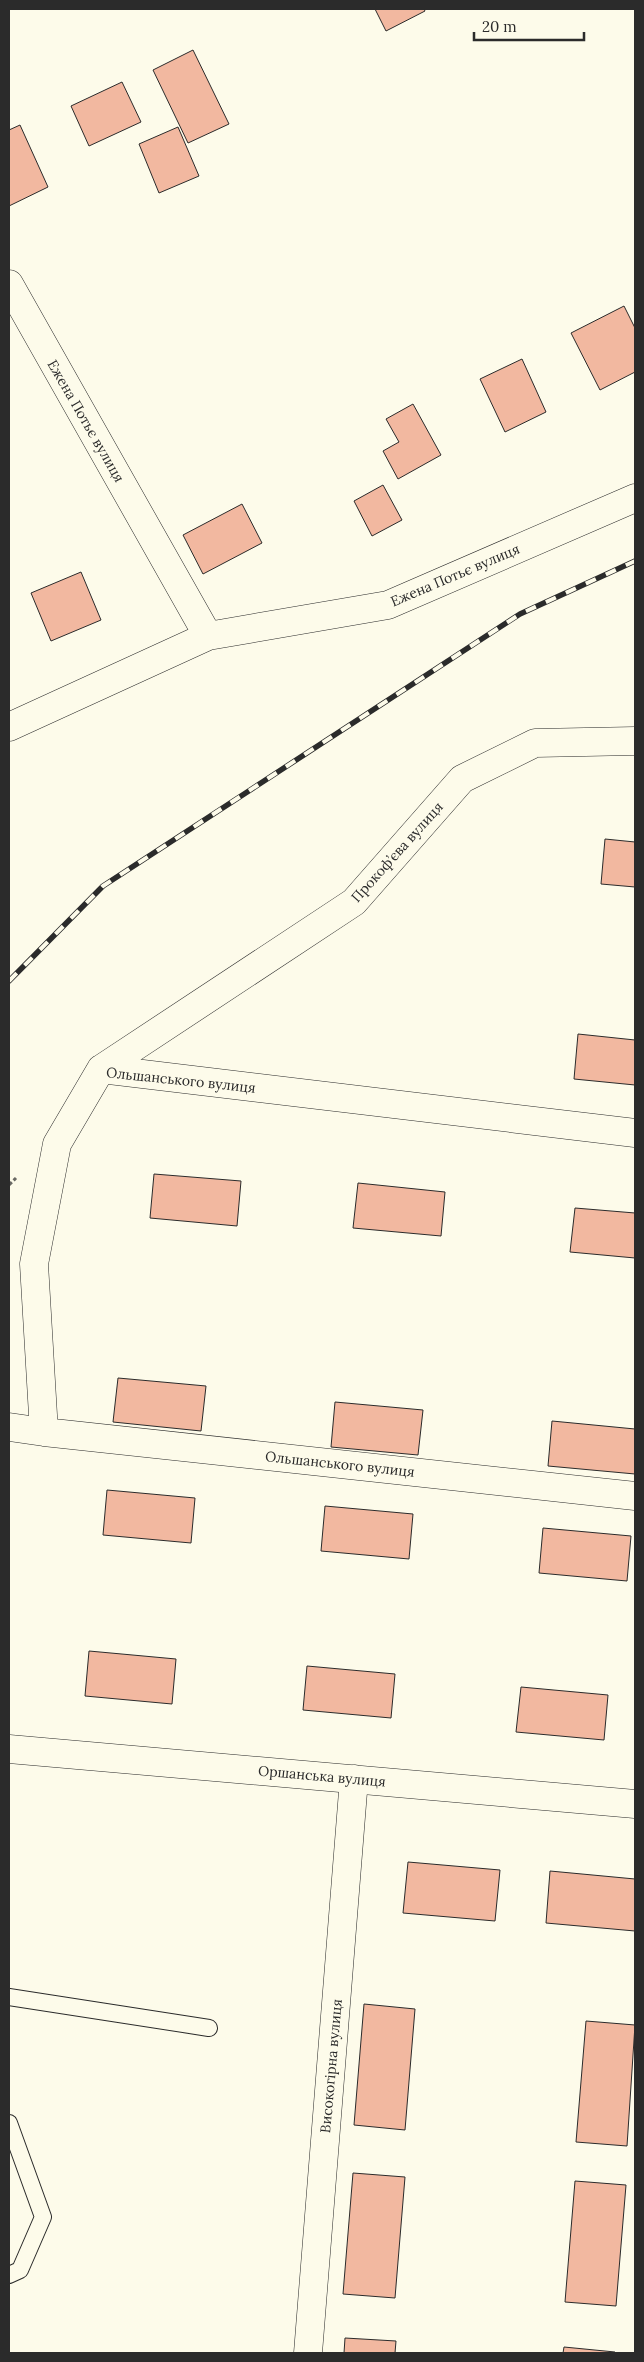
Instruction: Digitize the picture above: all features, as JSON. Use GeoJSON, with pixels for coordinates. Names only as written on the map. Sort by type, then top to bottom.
{"type":"FeatureCollection","features":[{"type":"Feature","properties":{"kind":"street","name":"Ежена Потьє вулиця"},"geometry":{"type":"LineString","coordinates":[[9,284],[208,636]]}},
{"type":"Feature","properties":{"kind":"street","name":"Ежена Потьє вулиця"},"geometry":{"type":"LineString","coordinates":[[9,727],[208,636],[388,604],[635,498]]}},
{"type":"Feature","properties":{"kind":"street","name":"Прокоф’єва вулиця"},"geometry":{"type":"LineString","coordinates":[[101,1069],[354,902],[462,779],[535,742],[635,741]]}},
{"type":"Feature","properties":{"kind":"street","name":"Ольшанського вулиця"},"geometry":{"type":"LineString","coordinates":[[44,1432],[34,1264],[57,1144],[101,1069],[635,1134]]}},
{"type":"Feature","properties":{"kind":"street","name":"Ольшанського вулиця"},"geometry":{"type":"LineString","coordinates":[[9,1427],[635,1496]]}},
{"type":"Feature","properties":{"kind":"street","name":"Оршанська вулиця"},"geometry":{"type":"LineString","coordinates":[[9,1749],[635,1804]]}},
{"type":"Feature","properties":{"kind":"street","name":"Високогірна вулиця"},"geometry":{"type":"LineString","coordinates":[[308,2353],[354,1779]]}},
{"type":"Feature","properties":{"kind":"lane"},"geometry":{"type":"LineString","coordinates":[[9,1997],[209,2028]]}},
{"type":"Feature","properties":{"kind":"lane"},"geometry":{"type":"LineString","coordinates":[[9,2123],[43,2217],[20,2270],[9,2275]]}},
{"type":"Feature","properties":{"kind":"building"},"geometry":{"type":"Polygon","coordinates":[[[375,9],[424,9],[425,11],[386,31],[375,9]]]}},
{"type":"Feature","properties":{"kind":"building"},"geometry":{"type":"Polygon","coordinates":[[[193,50],[229,124],[188,143],[153,70],[193,50]]]}},
{"type":"Feature","properties":{"kind":"building"},"geometry":{"type":"Polygon","coordinates":[[[122,82],[141,122],[89,146],[71,106],[122,82]]]}},
{"type":"Feature","properties":{"kind":"building"},"geometry":{"type":"Polygon","coordinates":[[[20,125],[48,187],[9,206],[9,130],[20,125]]]}},
{"type":"Feature","properties":{"kind":"building"},"geometry":{"type":"Polygon","coordinates":[[[178,127],[199,176],[159,193],[139,144],[178,127]]]}},
{"type":"Feature","properties":{"kind":"building"},"geometry":{"type":"Polygon","coordinates":[[[624,306],[635,328],[635,372],[600,390],[571,333],[624,306]]]}},
{"type":"Feature","properties":{"kind":"building"},"geometry":{"type":"Polygon","coordinates":[[[522,359],[546,412],[505,432],[480,379],[522,359]]]}},
{"type":"Feature","properties":{"kind":"building"},"geometry":{"type":"Polygon","coordinates":[[[413,404],[441,455],[398,479],[383,451],[399,442],[386,419],[413,404]]]}},
{"type":"Feature","properties":{"kind":"building"},"geometry":{"type":"Polygon","coordinates":[[[383,485],[402,520],[372,536],[354,501],[383,485]]]}},
{"type":"Feature","properties":{"kind":"building"},"geometry":{"type":"Polygon","coordinates":[[[242,504],[262,543],[203,574],[183,535],[242,504]]]}},
{"type":"Feature","properties":{"kind":"building"},"geometry":{"type":"Polygon","coordinates":[[[81,572],[101,620],[51,641],[31,593],[81,572]]]}},
{"type":"Feature","properties":{"kind":"building"},"geometry":{"type":"Polygon","coordinates":[[[605,839],[635,842],[635,887],[601,884],[605,839]]]}},
{"type":"Feature","properties":{"kind":"building"},"geometry":{"type":"Polygon","coordinates":[[[578,1034],[635,1040],[635,1085],[574,1079],[578,1034]]]}},
{"type":"Feature","properties":{"kind":"building"},"geometry":{"type":"Polygon","coordinates":[[[154,1174],[241,1181],[237,1226],[150,1218],[154,1174]]]}},
{"type":"Feature","properties":{"kind":"building"},"geometry":{"type":"Polygon","coordinates":[[[358,1183],[445,1192],[441,1236],[353,1228],[358,1183]]]}},
{"type":"Feature","properties":{"kind":"building"},"geometry":{"type":"Polygon","coordinates":[[[575,1208],[635,1213],[635,1258],[570,1252],[575,1208]]]}},
{"type":"Feature","properties":{"kind":"building"},"geometry":{"type":"Polygon","coordinates":[[[118,1378],[206,1386],[201,1431],[113,1422],[118,1378]]]}},
{"type":"Feature","properties":{"kind":"building"},"geometry":{"type":"Polygon","coordinates":[[[335,1402],[423,1410],[418,1455],[331,1447],[335,1402]]]}},
{"type":"Feature","properties":{"kind":"building"},"geometry":{"type":"Polygon","coordinates":[[[552,1421],[635,1429],[635,1474],[548,1466],[552,1421]]]}},
{"type":"Feature","properties":{"kind":"building"},"geometry":{"type":"Polygon","coordinates":[[[107,1490],[195,1498],[191,1543],[103,1535],[107,1490]]]}},
{"type":"Feature","properties":{"kind":"building"},"geometry":{"type":"Polygon","coordinates":[[[325,1506],[413,1514],[409,1559],[321,1551],[325,1506]]]}},
{"type":"Feature","properties":{"kind":"building"},"geometry":{"type":"Polygon","coordinates":[[[543,1528],[631,1536],[627,1581],[539,1573],[543,1528]]]}},
{"type":"Feature","properties":{"kind":"building"},"geometry":{"type":"Polygon","coordinates":[[[89,1651],[176,1659],[172,1704],[85,1696],[89,1651]]]}},
{"type":"Feature","properties":{"kind":"building"},"geometry":{"type":"Polygon","coordinates":[[[307,1666],[395,1674],[391,1718],[303,1710],[307,1666]]]}},
{"type":"Feature","properties":{"kind":"building"},"geometry":{"type":"Polygon","coordinates":[[[521,1687],[608,1695],[604,1740],[516,1732],[521,1687]]]}},
{"type":"Feature","properties":{"kind":"building"},"geometry":{"type":"Polygon","coordinates":[[[408,1862],[500,1870],[495,1921],[403,1913],[408,1862]]]}},
{"type":"Feature","properties":{"kind":"building"},"geometry":{"type":"Polygon","coordinates":[[[550,1871],[635,1879],[635,1931],[546,1923],[550,1871]]]}},
{"type":"Feature","properties":{"kind":"building"},"geometry":{"type":"Polygon","coordinates":[[[364,2004],[415,2009],[405,2130],[354,2125],[364,2004]]]}},
{"type":"Feature","properties":{"kind":"building"},"geometry":{"type":"Polygon","coordinates":[[[586,2021],[635,2025],[627,2146],[576,2142],[586,2021]]]}},
{"type":"Feature","properties":{"kind":"building"},"geometry":{"type":"Polygon","coordinates":[[[353,2173],[405,2177],[395,2298],[343,2294],[353,2173]]]}},
{"type":"Feature","properties":{"kind":"building"},"geometry":{"type":"Polygon","coordinates":[[[575,2181],[626,2185],[616,2306],[565,2302],[575,2181]]]}},
{"type":"Feature","properties":{"kind":"building"},"geometry":{"type":"Polygon","coordinates":[[[345,2338],[396,2341],[395,2353],[344,2353],[345,2338]]]}},
{"type":"Feature","properties":{"kind":"building"},"geometry":{"type":"Polygon","coordinates":[[[564,2347],[615,2352],[563,2353],[564,2347]]]}},
{"type":"Feature","properties":{"kind":"railway"},"geometry":{"type":"LineString","coordinates":[[9,981],[103,886],[520,614],[635,561]]}}]}
